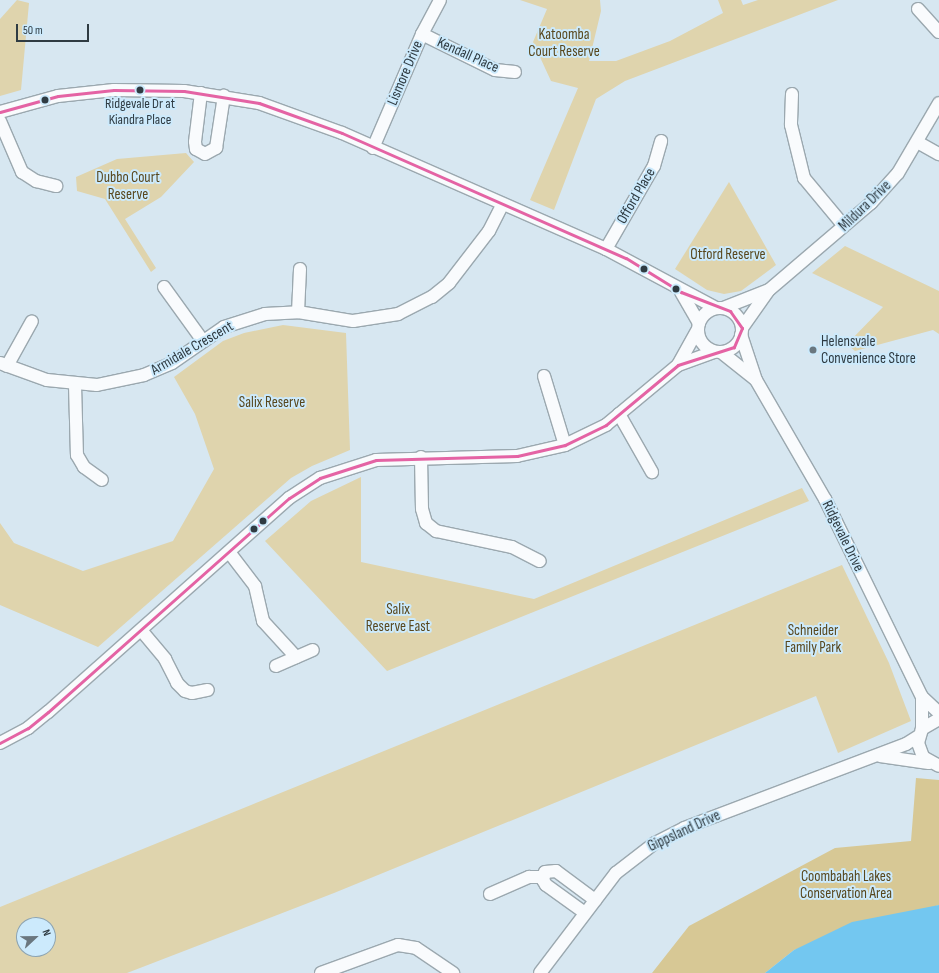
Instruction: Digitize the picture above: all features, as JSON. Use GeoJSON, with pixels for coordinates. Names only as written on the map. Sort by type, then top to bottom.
{"type":"FeatureCollection","features":[{"type":"Feature","properties":{"kind":"street","name":"Lismore Drive"},"geometry":{"type":"LineString","coordinates":[[374,148],[422,34],[440,0]]}},
{"type":"Feature","properties":{"kind":"street"},"geometry":{"type":"LineString","coordinates":[[918,9],[939,32]]}},
{"type":"Feature","properties":{"kind":"street","name":"Kendall Place"},"geometry":{"type":"LineString","coordinates":[[422,34],[495,70],[515,72]]}},
{"type":"Feature","properties":{"kind":"street"},"geometry":{"type":"LineString","coordinates":[[0,112],[83,92],[151,89],[224,96],[287,112],[374,148],[640,265],[681,292],[736,315],[742,331],[734,347],[678,365],[606,425],[565,445],[517,456],[421,457],[376,460],[320,478],[289,498],[48,712],[28,728],[0,743]]}},
{"type":"Feature","properties":{"kind":"street"},"geometry":{"type":"LineString","coordinates":[[201,93],[195,142],[196,149],[205,154],[216,148],[224,96]]}},
{"type":"Feature","properties":{"kind":"street"},"geometry":{"type":"LineString","coordinates":[[792,94],[791,125],[804,178],[844,226]]}},
{"type":"Feature","properties":{"kind":"street","name":"Mildura Drive"},"geometry":{"type":"LineString","coordinates":[[742,331],[769,290],[886,188],[919,143],[939,103]]}},
{"type":"Feature","properties":{"kind":"street"},"geometry":{"type":"LineString","coordinates":[[0,121],[22,172],[36,182],[56,186]]}},
{"type":"Feature","properties":{"kind":"street","name":"Offord Place"},"geometry":{"type":"LineString","coordinates":[[606,249],[654,166],[661,141]]}},
{"type":"Feature","properties":{"kind":"street"},"geometry":{"type":"LineString","coordinates":[[919,143],[939,154]]}},
{"type":"Feature","properties":{"kind":"street","name":"Armidale Crescent"},"geometry":{"type":"LineString","coordinates":[[4,365],[47,380],[75,385],[97,385],[144,375],[172,363],[203,341],[244,319],[265,314],[298,312],[353,321],[384,318],[416,307],[449,283],[488,231],[503,204]]}},
{"type":"Feature","properties":{"kind":"street"},"geometry":{"type":"LineString","coordinates":[[298,312],[300,269]]}},
{"type":"Feature","properties":{"kind":"street"},"geometry":{"type":"LineString","coordinates":[[164,287],[203,341]]}},
{"type":"Feature","properties":{"kind":"street","name":"Mildura Drive"},"geometry":{"type":"LineString","coordinates":[[720,308],[769,290]]}},
{"type":"Feature","properties":{"kind":"street"},"geometry":{"type":"LineString","coordinates":[[681,292],[698,327],[702,344],[717,352]]}},
{"type":"Feature","properties":{"kind":"street"},"geometry":{"type":"LineString","coordinates":[[678,365],[705,313],[720,308]]}},
{"type":"Feature","properties":{"kind":"street"},"geometry":{"type":"LineString","coordinates":[[4,365],[32,321]]}},
{"type":"Feature","properties":{"kind":"street","name":"Ridgevale Drive"},"geometry":{"type":"LineString","coordinates":[[742,331],[756,380],[825,500],[922,697],[939,713]]}},
{"type":"Feature","properties":{"kind":"street","name":"Ridgevale Drive"},"geometry":{"type":"LineString","coordinates":[[717,352],[756,380]]}},
{"type":"Feature","properties":{"kind":"street"},"geometry":{"type":"LineString","coordinates":[[544,376],[565,445]]}},
{"type":"Feature","properties":{"kind":"street"},"geometry":{"type":"LineString","coordinates":[[75,385],[75,449],[84,467],[102,480]]}},
{"type":"Feature","properties":{"kind":"street"},"geometry":{"type":"LineString","coordinates":[[619,414],[652,472]]}},
{"type":"Feature","properties":{"kind":"street"},"geometry":{"type":"LineString","coordinates":[[421,457],[422,509],[426,523],[436,531],[512,547],[540,561]]}},
{"type":"Feature","properties":{"kind":"street"},"geometry":{"type":"LineString","coordinates":[[229,552],[255,586],[263,621],[296,657]]}},
{"type":"Feature","properties":{"kind":"street"},"geometry":{"type":"LineString","coordinates":[[141,630],[165,659],[177,683],[185,690],[192,693],[208,690]]}},
{"type":"Feature","properties":{"kind":"street"},"geometry":{"type":"LineString","coordinates":[[276,666],[313,650]]}},
{"type":"Feature","properties":{"kind":"street","name":"Ridgevale Drive"},"geometry":{"type":"LineString","coordinates":[[922,697],[919,751],[934,764]]}},
{"type":"Feature","properties":{"kind":"street","name":"Gippsland Drive"},"geometry":{"type":"LineString","coordinates":[[540,973],[595,900],[626,863],[669,835],[876,755],[920,732],[939,719]]}},
{"type":"Feature","properties":{"kind":"street","name":"Gippsland Drive"},"geometry":{"type":"LineString","coordinates":[[876,755],[934,764]]}},
{"type":"Feature","properties":{"kind":"street"},"geometry":{"type":"LineString","coordinates":[[542,877],[547,870],[556,870],[595,900]]}},
{"type":"Feature","properties":{"kind":"street"},"geometry":{"type":"LineString","coordinates":[[490,894],[530,877],[542,877]]}},
{"type":"Feature","properties":{"kind":"street"},"geometry":{"type":"LineString","coordinates":[[542,877],[546,885],[585,914]]}},
{"type":"Feature","properties":{"kind":"street"},"geometry":{"type":"LineString","coordinates":[[322,973],[398,946],[416,948],[453,973]]}},
{"type":"Feature","properties":{"kind":"green space"},"geometry":{"type":"Polygon","coordinates":[[[17,0],[29,3],[21,90],[0,96],[0,19],[17,0]]]}},
{"type":"Feature","properties":{"kind":"green space","name":"Katoomba Court Reserve"},"geometry":{"type":"Polygon","coordinates":[[[520,0],[600,0],[601,11],[589,61],[616,61],[670,41],[723,13],[718,0],[741,0],[743,5],[758,0],[838,0],[625,81],[596,99],[554,210],[530,200],[578,88],[551,81],[533,42],[547,9],[520,0]]]}},
{"type":"Feature","properties":{"kind":"green space","name":"Dubbo Court Reserve"},"geometry":{"type":"Polygon","coordinates":[[[186,153],[194,162],[161,197],[125,219],[156,268],[151,272],[105,199],[77,191],[76,177],[117,159],[186,153]]]}},
{"type":"Feature","properties":{"kind":"green space","name":"Otford Reserve"},"geometry":{"type":"Polygon","coordinates":[[[729,182],[776,265],[741,291],[724,294],[707,290],[675,269],[729,182]]]}},
{"type":"Feature","properties":{"kind":"green space"},"geometry":{"type":"Polygon","coordinates":[[[845,246],[939,291],[939,334],[933,330],[855,351],[847,344],[883,307],[812,273],[845,246]]]}},
{"type":"Feature","properties":{"kind":"green space","name":"Salix Reserve"},"geometry":{"type":"Polygon","coordinates":[[[283,325],[346,333],[350,450],[312,466],[291,478],[98,647],[0,605],[0,523],[14,543],[83,571],[173,541],[214,469],[195,414],[174,377],[223,341],[244,333],[283,325]]]}},
{"type":"Feature","properties":{"kind":"green space","name":"Salix Reserve East"},"geometry":{"type":"Polygon","coordinates":[[[361,477],[361,562],[534,599],[802,488],[809,501],[387,671],[265,541],[311,501],[361,477]]]}},
{"type":"Feature","properties":{"kind":"green space","name":"Schneider Family Park"},"geometry":{"type":"Polygon","coordinates":[[[842,565],[889,663],[911,721],[838,753],[816,696],[334,893],[127,973],[0,973],[0,907],[842,565]]]}},
{"type":"Feature","properties":{"kind":"green space","name":"Coombabah Lakes Conservation Area"},"geometry":{"type":"Polygon","coordinates":[[[916,778],[939,780],[939,905],[794,950],[765,973],[652,973],[689,926],[835,848],[911,841],[916,778]]]}},
{"type":"Feature","properties":{"kind":"water"},"geometry":{"type":"Polygon","coordinates":[[[939,905],[939,973],[765,973],[794,950],[852,922],[939,905]]]}},
{"type":"Feature","properties":{"kind":"transit line"},"geometry":{"type":"LineString","coordinates":[[0,112],[58,96],[114,90],[184,91],[259,103],[342,133],[626,258],[681,292],[730,311],[742,328],[734,347],[678,365],[606,425],[565,445],[517,456],[376,460],[320,478],[289,498],[48,712],[28,728],[0,743]]}},
{"type":"Feature","properties":{"kind":"place","name":"Ridgevale Dr at Kiandra Place"},"geometry":{"type":"Point","coordinates":[140,90]}},
{"type":"Feature","properties":{"kind":"place","name":"Helensvale Convenience Store"},"geometry":{"type":"Point","coordinates":[813,350]}}]}
